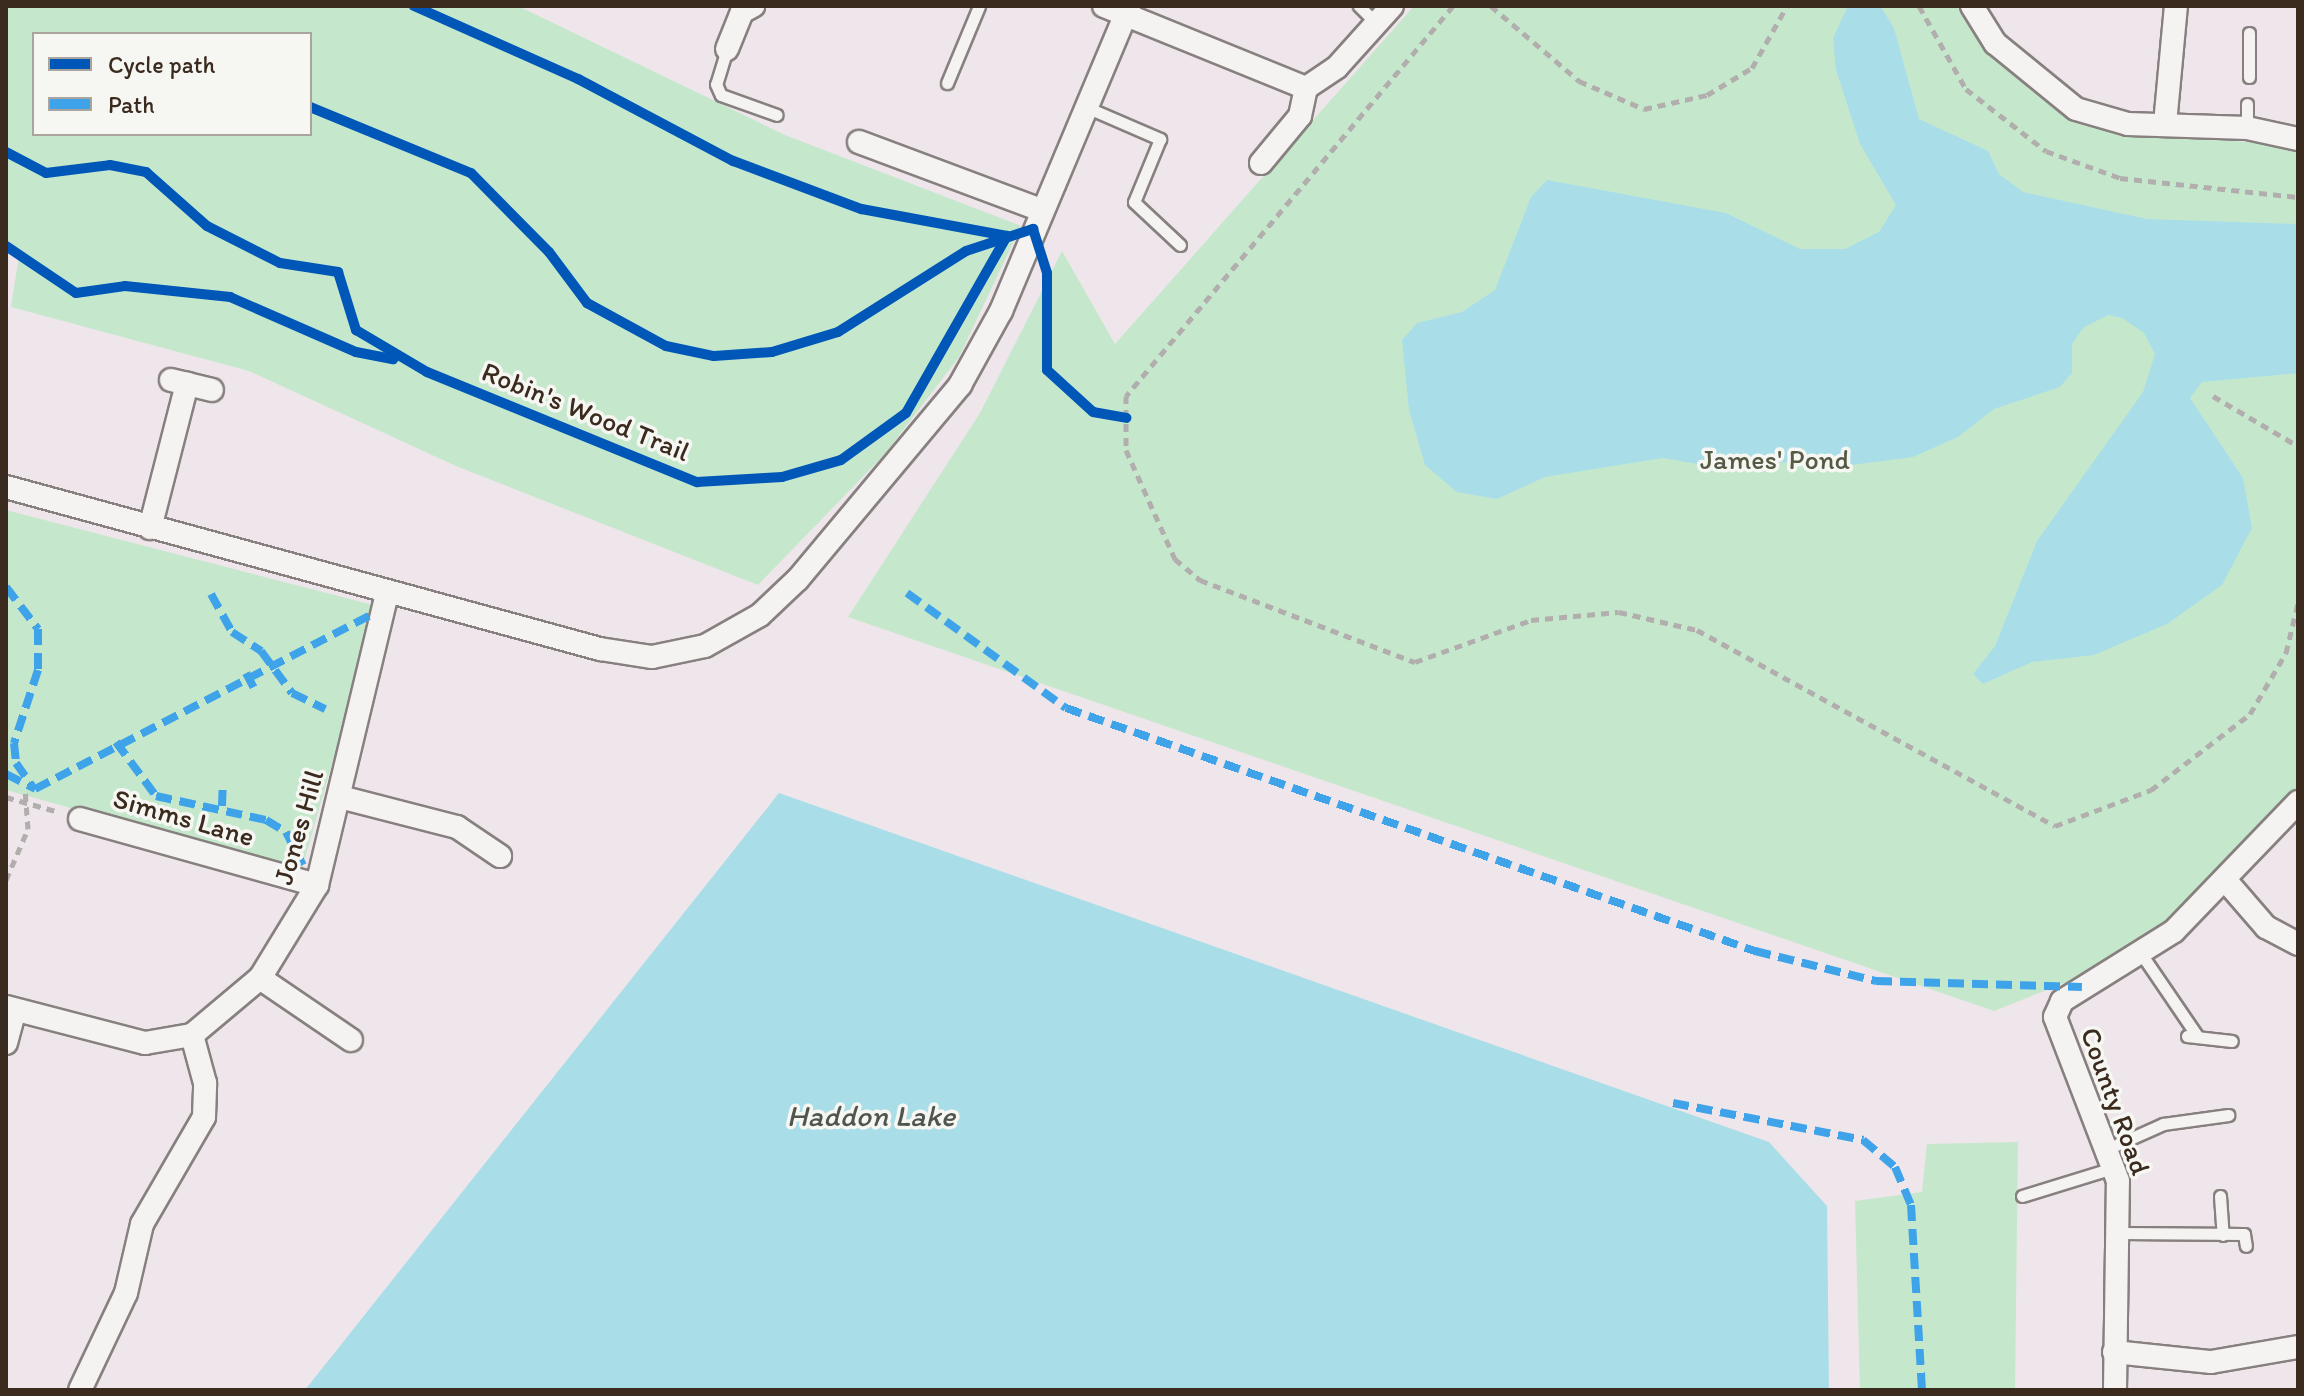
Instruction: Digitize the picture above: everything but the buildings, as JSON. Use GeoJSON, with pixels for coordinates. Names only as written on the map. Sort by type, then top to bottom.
{"type":"FeatureCollection","features":[{"type":"Feature","properties":{"kind":"street"},"geometry":{"type":"LineString","coordinates":[[1104,6],[1127,11],[1306,88]]}},
{"type":"Feature","properties":{"kind":"street"},"geometry":{"type":"LineString","coordinates":[[1261,163],[1300,116],[1306,88],[1392,6]]}},
{"type":"Feature","properties":{"kind":"street"},"geometry":{"type":"LineString","coordinates":[[1972,6],[1995,43],[2076,109],[2128,124],[2247,128],[2298,139]]}},
{"type":"Feature","properties":{"kind":"street"},"geometry":{"type":"LineString","coordinates":[[2165,124],[2176,6]]}},
{"type":"Feature","properties":{"kind":"street"},"geometry":{"type":"LineString","coordinates":[[727,49],[744,8]]}},
{"type":"Feature","properties":{"kind":"street"},"geometry":{"type":"LineString","coordinates":[[6,487],[387,594],[652,657],[705,646],[760,615],[908,454],[960,385],[1001,311],[1127,11]]}},
{"type":"Feature","properties":{"kind":"street"},"geometry":{"type":"LineString","coordinates":[[859,142],[1041,210]]}},
{"type":"Feature","properties":{"kind":"street"},"geometry":{"type":"LineString","coordinates":[[150,528],[179,382],[212,390]]}},
{"type":"Feature","properties":{"kind":"street","name":"Jones Hill"},"geometry":{"type":"LineString","coordinates":[[192,1035],[260,978],[317,885],[387,594]]}},
{"type":"Feature","properties":{"kind":"street"},"geometry":{"type":"LineString","coordinates":[[340,797],[457,827],[500,856]]}},
{"type":"Feature","properties":{"kind":"street","name":"County Road"},"geometry":{"type":"LineString","coordinates":[[2115,1390],[2114,1352],[2122,1233],[2109,1159],[2055,1017],[2062,1001],[2142,955],[2227,882],[2298,802]]}},
{"type":"Feature","properties":{"kind":"street","name":"Simms Lane"},"geometry":{"type":"LineString","coordinates":[[80,819],[317,885]]}},
{"type":"Feature","properties":{"kind":"street"},"geometry":{"type":"LineString","coordinates":[[2227,882],[2266,927],[2298,944]]}},
{"type":"Feature","properties":{"kind":"street"},"geometry":{"type":"LineString","coordinates":[[260,978],[351,1040]]}},
{"type":"Feature","properties":{"kind":"street"},"geometry":{"type":"LineString","coordinates":[[6,1043],[10,1009],[145,1043],[192,1035],[205,1083],[204,1117],[142,1224],[126,1293],[80,1390]]}},
{"type":"Feature","properties":{"kind":"street"},"geometry":{"type":"LineString","coordinates":[[2114,1352],[2211,1362],[2298,1347]]}},
{"type":"Feature","properties":{"kind":"lane"},"geometry":{"type":"LineString","coordinates":[[947,83],[979,6]]}},
{"type":"Feature","properties":{"kind":"lane"},"geometry":{"type":"LineString","coordinates":[[1359,6],[1376,23]]}},
{"type":"Feature","properties":{"kind":"lane"},"geometry":{"type":"LineString","coordinates":[[2249,33],[2249,77]]}},
{"type":"Feature","properties":{"kind":"lane"},"geometry":{"type":"LineString","coordinates":[[727,49],[716,84],[721,95],[777,115]]}},
{"type":"Feature","properties":{"kind":"lane"},"geometry":{"type":"LineString","coordinates":[[2247,104],[2247,128]]}},
{"type":"Feature","properties":{"kind":"lane"},"geometry":{"type":"LineString","coordinates":[[1086,107],[1160,139],[1134,202],[1180,245]]}},
{"type":"Feature","properties":{"kind":"lane"},"geometry":{"type":"LineString","coordinates":[[2142,955],[2192,1036],[2232,1041]]}},
{"type":"Feature","properties":{"kind":"lane"},"geometry":{"type":"LineString","coordinates":[[2022,1196],[2109,1159],[2163,1124],[2228,1115]]}},
{"type":"Feature","properties":{"kind":"lane"},"geometry":{"type":"LineString","coordinates":[[2220,1196],[2223,1235]]}},
{"type":"Feature","properties":{"kind":"lane"},"geometry":{"type":"LineString","coordinates":[[2122,1233],[2244,1234],[2246,1246]]}},
{"type":"Feature","properties":{"kind":"path"},"geometry":{"type":"LineString","coordinates":[[1453,6],[1126,396],[1126,450],[1175,559],[1200,580],[1415,662],[1531,620],[1619,612],[1697,630],[2055,826],[2151,790],[2250,714],[2286,653],[2298,603]]}},
{"type":"Feature","properties":{"kind":"path"},"geometry":{"type":"LineString","coordinates":[[1491,6],[1579,81],[1644,109],[1707,95],[1752,68],[1787,6]]}},
{"type":"Feature","properties":{"kind":"path"},"geometry":{"type":"LineString","coordinates":[[2213,396],[2298,446]]}},
{"type":"Feature","properties":{"kind":"path"},"geometry":{"type":"LineString","coordinates":[[1108,416],[1126,418]]}},
{"type":"Feature","properties":{"kind":"path"},"geometry":{"type":"LineString","coordinates":[[6,880],[28,829],[25,789]]}},
{"type":"Feature","properties":{"kind":"path"},"geometry":{"type":"LineString","coordinates":[[6,797],[80,819]]}},
{"type":"Feature","properties":{"kind":"green space"},"geometry":{"type":"Polygon","coordinates":[[[6,6],[518,6],[785,135],[1021,226],[959,357],[884,455],[758,585],[456,466],[249,371],[11,307],[20,249],[6,246],[6,6]]]}},
{"type":"Feature","properties":{"kind":"green space","name":"James' Pond"},"geometry":{"type":"Polygon","coordinates":[[[1414,6],[1959,6],[2031,84],[2172,136],[2298,146],[2298,788],[2235,861],[2155,932],[2107,966],[1994,1011],[848,617],[980,413],[1062,251],[1115,344],[1414,6]]]}},
{"type":"Feature","properties":{"kind":"green space"},"geometry":{"type":"Polygon","coordinates":[[[6,510],[377,606],[301,872],[6,790],[6,510]]]}},
{"type":"Feature","properties":{"kind":"green space"},"geometry":{"type":"Polygon","coordinates":[[[2018,1142],[2015,1390],[1860,1390],[1855,1201],[1922,1192],[1927,1144],[2018,1142]]]}},
{"type":"Feature","properties":{"kind":"water","name":"James' Pond"},"geometry":{"type":"Polygon","coordinates":[[[1848,6],[1881,7],[1894,28],[1919,119],[1988,151],[1999,174],[2023,192],[2147,219],[2298,224],[2298,373],[2202,382],[2190,398],[2243,478],[2252,528],[2222,585],[2167,624],[2094,655],[2032,662],[1983,684],[1973,674],[1995,646],[2037,541],[2143,392],[2155,354],[2144,333],[2122,318],[2108,315],[2083,328],[2072,344],[2072,373],[2060,387],[1994,409],[1958,437],[1913,457],[1836,467],[1765,461],[1721,468],[1663,458],[1545,477],[1497,499],[1457,492],[1425,465],[1409,410],[1402,340],[1417,323],[1462,312],[1495,290],[1531,197],[1547,180],[1726,213],[1800,249],[1845,249],[1879,232],[1896,205],[1860,144],[1836,70],[1833,38],[1848,6]]]}},
{"type":"Feature","properties":{"kind":"water","name":"Haddon Lake"},"geometry":{"type":"Polygon","coordinates":[[[779,793],[1769,1142],[1827,1206],[1829,1390],[305,1390],[779,793]]]}},
{"type":"Feature","properties":{"kind":"marked path"},"geometry":{"type":"LineString","coordinates":[[6,587],[38,629],[38,670],[14,743],[16,763],[32,786]]}},
{"type":"Feature","properties":{"kind":"marked path"},"geometry":{"type":"LineString","coordinates":[[907,593],[1066,708],[1755,951],[1876,981],[2082,987]]}},
{"type":"Feature","properties":{"kind":"marked path"},"geometry":{"type":"LineString","coordinates":[[211,594],[232,632],[261,651],[292,693],[325,709]]}},
{"type":"Feature","properties":{"kind":"marked path"},"geometry":{"type":"LineString","coordinates":[[6,774],[35,789],[375,613]]}},
{"type":"Feature","properties":{"kind":"marked path"},"geometry":{"type":"LineString","coordinates":[[246,673],[256,692]]}},
{"type":"Feature","properties":{"kind":"marked path"},"geometry":{"type":"LineString","coordinates":[[116,742],[156,796],[266,820],[286,832],[303,865]]}},
{"type":"Feature","properties":{"kind":"marked path"},"geometry":{"type":"LineString","coordinates":[[222,806],[223,783]]}},
{"type":"Feature","properties":{"kind":"marked path"},"geometry":{"type":"LineString","coordinates":[[1673,1103],[1863,1140],[1895,1167],[1911,1205],[1922,1390]]}},
{"type":"Feature","properties":{"kind":"cycle path","name":"Robin's Wood Trail"},"geometry":{"type":"LineString","coordinates":[[6,152],[46,173],[110,165],[146,172],[207,226],[280,263],[338,272],[356,330],[427,372],[697,482],[782,477],[841,460],[906,413],[1007,236],[861,209],[733,161],[578,79],[414,6]]}},
{"type":"Feature","properties":{"kind":"cycle path"},"geometry":{"type":"LineString","coordinates":[[312,108],[471,173],[549,252],[587,303],[666,346],[714,356],[772,352],[838,332],[966,251],[1033,229],[1047,273],[1047,370],[1093,412],[1126,418]]}},
{"type":"Feature","properties":{"kind":"cycle path"},"geometry":{"type":"LineString","coordinates":[[6,246],[76,293],[125,286],[230,297],[356,352],[393,359]]}}]}
